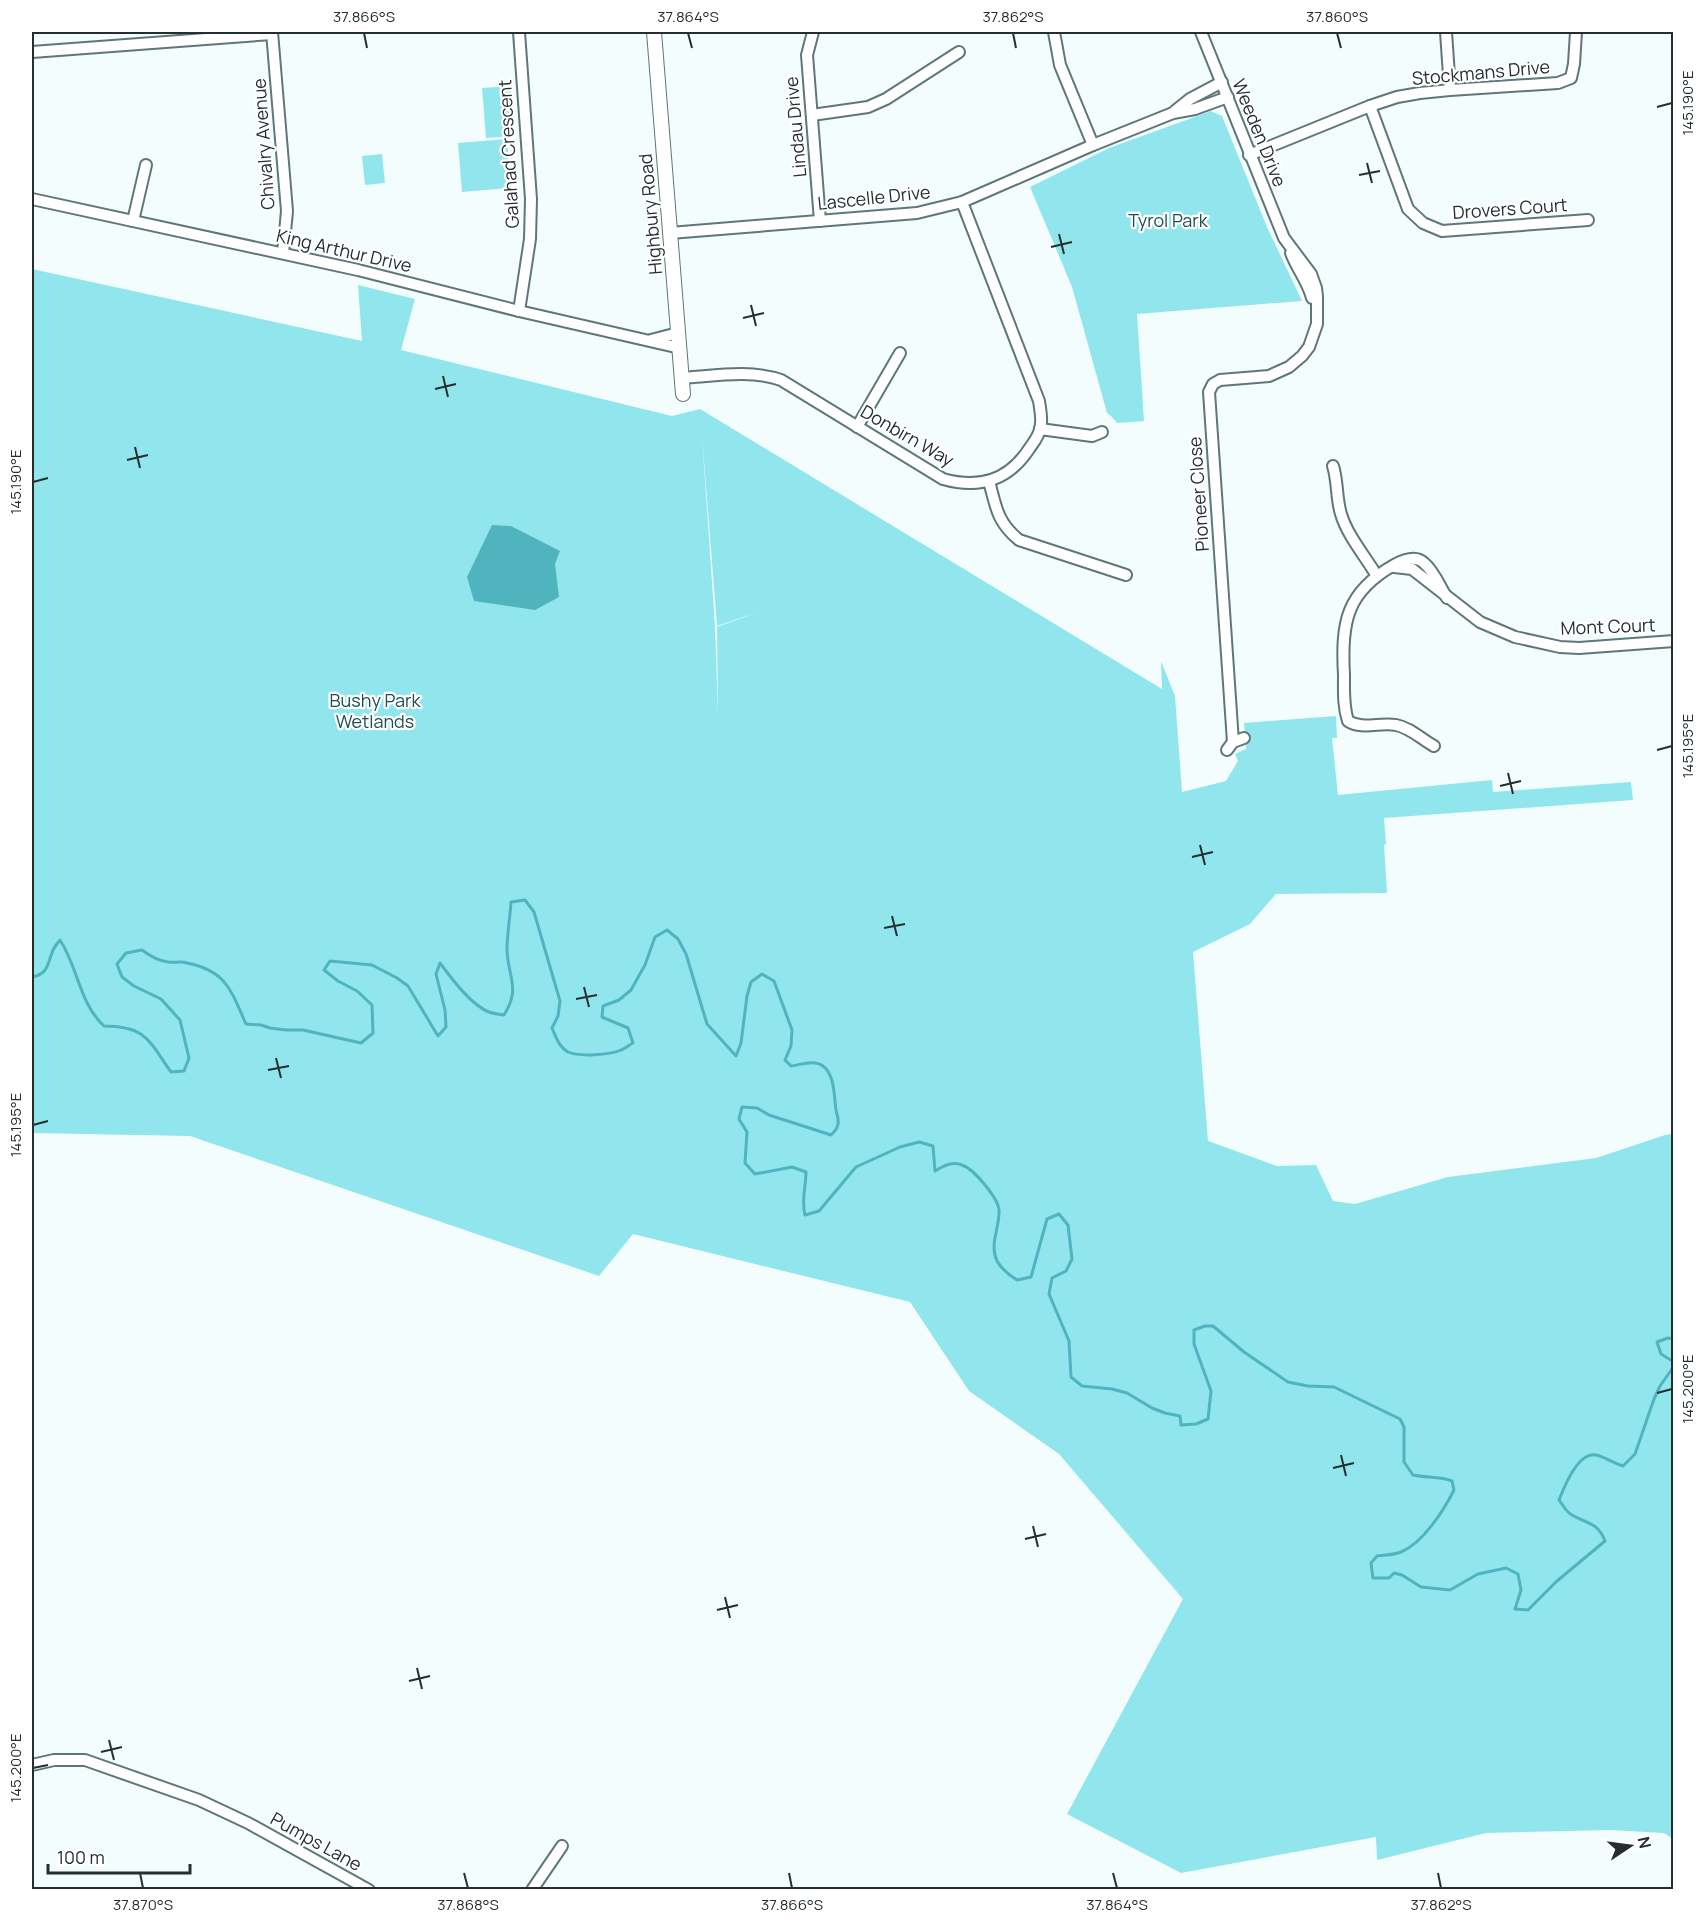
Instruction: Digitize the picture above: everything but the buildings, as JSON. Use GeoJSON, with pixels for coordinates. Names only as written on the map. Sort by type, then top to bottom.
{"type":"FeatureCollection","features":[{"type":"Feature","properties":{"kind":"main road","name":"Highbury Road"},"geometry":{"type":"LineString","coordinates":[[654,32],[683,394]]}},
{"type":"Feature","properties":{"kind":"street"},"geometry":{"type":"LineString","coordinates":[[140,32],[141,43]]}},
{"type":"Feature","properties":{"kind":"street","name":"Galahad Crescent"},"geometry":{"type":"LineString","coordinates":[[519,32],[531,199],[530,239],[519,311]]}},
{"type":"Feature","properties":{"kind":"street","name":"Lindau Drive"},"geometry":{"type":"LineString","coordinates":[[813,32],[807,55],[820,221]]}},
{"type":"Feature","properties":{"kind":"street"},"geometry":{"type":"LineString","coordinates":[[1054,32],[1060,65],[1093,145]]}},
{"type":"Feature","properties":{"kind":"street","name":"Weeden Drive"},"geometry":{"type":"LineString","coordinates":[[1201,32],[1249,155],[1288,246],[1307,267],[1317,288],[1317,316]]}},
{"type":"Feature","properties":{"kind":"street"},"geometry":{"type":"LineString","coordinates":[[1446,32],[1450,90]]}},
{"type":"Feature","properties":{"kind":"street","name":"Stockmans Drive"},"geometry":{"type":"LineString","coordinates":[[1249,155],[1371,106],[1420,93],[1558,83],[1571,78],[1576,32]]}},
{"type":"Feature","properties":{"kind":"street"},"geometry":{"type":"LineString","coordinates":[[32,52],[272,33]]}},
{"type":"Feature","properties":{"kind":"street","name":"Chivalry Avenue"},"geometry":{"type":"LineString","coordinates":[[272,33],[287,211],[283,254]]}},
{"type":"Feature","properties":{"kind":"street"},"geometry":{"type":"LineString","coordinates":[[812,115],[868,107],[885,99],[959,52]]}},
{"type":"Feature","properties":{"kind":"street","name":"Lascelle Drive"},"geometry":{"type":"LineString","coordinates":[[1173,113],[1190,99],[1222,82]]}},
{"type":"Feature","properties":{"kind":"street","name":"Lascelle Drive"},"geometry":{"type":"LineString","coordinates":[[670,233],[917,213],[962,202],[1173,113],[1195,109],[1228,97]]}},
{"type":"Feature","properties":{"kind":"street","name":"Drovers Court"},"geometry":{"type":"LineString","coordinates":[[1371,106],[1408,209],[1423,223],[1442,231],[1588,220]]}},
{"type":"Feature","properties":{"kind":"street"},"geometry":{"type":"LineString","coordinates":[[133,220],[146,165]]}},
{"type":"Feature","properties":{"kind":"street","name":"King Arthur Drive"},"geometry":{"type":"LineString","coordinates":[[32,199],[358,270],[519,311],[680,348]]}},
{"type":"Feature","properties":{"kind":"street"},"geometry":{"type":"LineString","coordinates":[[962,202],[1039,400],[1040,429],[1092,436],[1102,432]]}},
{"type":"Feature","properties":{"kind":"street","name":"Pioneer Close"},"geometry":{"type":"LineString","coordinates":[[1244,738],[1230,746],[1209,392],[1213,384],[1220,380],[1269,376],[1289,367],[1309,347],[1317,324],[1317,316]]}},
{"type":"Feature","properties":{"kind":"street","name":"King Arthur Drive"},"geometry":{"type":"LineString","coordinates":[[648,341],[678,333]]}},
{"type":"Feature","properties":{"kind":"street"},"geometry":{"type":"LineString","coordinates":[[857,427],[900,353]]}},
{"type":"Feature","properties":{"kind":"street","name":"Donbirn Way"},"geometry":{"type":"LineString","coordinates":[[682,378],[750,373],[781,380],[944,479],[968,484],[989,482],[1014,468],[1040,429]]}},
{"type":"Feature","properties":{"kind":"street"},"geometry":{"type":"LineString","coordinates":[[1333,466],[1343,520],[1377,576]]}},
{"type":"Feature","properties":{"kind":"street"},"geometry":{"type":"LineString","coordinates":[[989,482],[999,518],[1007,531],[1019,540],[1126,575]]}},
{"type":"Feature","properties":{"kind":"street","name":"Mont Court"},"geometry":{"type":"LineString","coordinates":[[1434,746],[1417,743],[1414,732],[1396,725],[1357,726],[1348,721],[1346,714],[1342,654],[1344,625],[1348,613],[1370,582],[1388,568],[1404,560],[1413,558],[1425,563],[1447,598],[1480,622],[1508,635],[1532,642],[1580,648],[1674,641]]}},
{"type":"Feature","properties":{"kind":"street","name":"Pumps Lane"},"geometry":{"type":"LineString","coordinates":[[32,1765],[54,1760],[85,1760],[199,1800],[248,1823],[369,1890]]}},
{"type":"Feature","properties":{"kind":"street"},"geometry":{"type":"LineString","coordinates":[[532,1890],[562,1846]]}},
{"type":"Feature","properties":{"kind":"green space"},"geometry":{"type":"Polygon","coordinates":[[[510,86],[514,136],[486,138],[482,88],[510,86]]]}},
{"type":"Feature","properties":{"kind":"green space","name":"Tyrol Park"},"geometry":{"type":"Polygon","coordinates":[[[1211,111],[1222,116],[1267,227],[1302,301],[1137,314],[1144,421],[1117,423],[1107,413],[1072,287],[1030,187],[1109,148],[1211,111]]]}},
{"type":"Feature","properties":{"kind":"green space"},"geometry":{"type":"Polygon","coordinates":[[[507,139],[511,188],[462,192],[458,143],[507,139]]]}},
{"type":"Feature","properties":{"kind":"green space"},"geometry":{"type":"Polygon","coordinates":[[[382,154],[385,183],[365,185],[362,156],[382,154]]]}},
{"type":"Feature","properties":{"kind":"green space","name":"Bushy Park Wetlands"},"geometry":{"type":"Polygon","coordinates":[[[32,269],[362,341],[358,285],[415,299],[401,350],[672,416],[700,409],[1162,689],[1161,661],[1175,696],[1182,792],[1226,781],[1238,761],[1235,754],[1246,749],[1244,723],[1336,716],[1337,738],[1332,738],[1338,795],[1492,780],[1493,792],[1631,782],[1633,800],[1384,818],[1387,893],[1276,894],[1250,924],[1193,952],[1208,1141],[1277,1166],[1316,1165],[1333,1201],[1355,1204],[1448,1177],[1596,1158],[1673,1134],[1673,1839],[1664,1833],[1611,1830],[1486,1833],[1377,1860],[1376,1837],[1181,1873],[1067,1814],[1183,1599],[1059,1454],[969,1391],[910,1302],[633,1234],[599,1276],[190,1136],[32,1133],[32,269]],[[702,435],[715,626],[718,714],[717,627],[758,612],[717,626],[702,435]]]}},
{"type":"Feature","properties":{"kind":"shaded area"},"geometry":{"type":"Polygon","coordinates":[[[492,525],[511,526],[560,551],[555,564],[559,597],[535,610],[474,601],[467,577],[492,525]]]}},
{"type":"Feature","properties":{"kind":"waterway"},"geometry":{"type":"LineString","coordinates":[[32,977],[44,971],[53,949],[60,940],[89,1007],[96,1017],[104,1026],[129,1029],[145,1037],[171,1072],[184,1071],[189,1058],[180,1020],[161,999],[134,986],[122,977],[117,964],[126,953],[142,950],[161,961],[185,962],[211,971],[226,984],[246,1024],[303,1030],[361,1043],[373,1033],[372,1005],[357,991],[324,970],[330,961],[372,965],[408,986],[438,1036],[446,1027],[445,1010],[436,974],[440,963],[475,1004],[489,1012],[504,1015],[513,990],[507,950],[511,902],[525,900],[534,912],[560,1001],[558,1016],[552,1028],[555,1035],[560,1045],[568,1052],[594,1055],[616,1052],[633,1043],[628,1028],[602,1017],[603,1006],[619,1000],[631,990],[645,965],[655,937],[667,930],[678,939],[686,954],[707,1024],[736,1056],[741,1043],[751,982],[762,974],[774,981],[792,1030],[791,1046],[785,1060],[791,1066],[819,1064],[830,1075],[838,1120],[836,1129],[831,1135],[769,1115],[757,1108],[742,1107],[739,1119],[747,1132],[745,1163],[755,1174],[792,1167],[806,1172],[805,1215],[819,1211],[856,1167],[900,1147],[919,1142],[933,1146],[935,1171],[951,1164],[962,1165],[979,1178],[994,1198],[999,1210],[994,1242],[995,1255],[1001,1267],[1017,1280],[1031,1277],[1047,1219],[1059,1214],[1068,1225],[1072,1259],[1066,1271],[1052,1278],[1049,1294],[1069,1341],[1071,1377],[1082,1386],[1127,1393],[1152,1408],[1180,1416],[1181,1425],[1196,1424],[1208,1419],[1211,1391],[1194,1344],[1194,1330],[1213,1326],[1244,1352],[1288,1382],[1308,1386],[1334,1387],[1400,1419],[1404,1427],[1404,1462],[1413,1475],[1452,1481],[1454,1490],[1439,1516],[1425,1534],[1409,1548],[1401,1552],[1377,1556],[1371,1563],[1373,1578],[1389,1578],[1394,1573],[1402,1575],[1421,1587],[1450,1590],[1478,1574],[1506,1568],[1518,1574],[1521,1590],[1515,1609],[1528,1610],[1557,1581],[1605,1541],[1599,1530],[1592,1524],[1570,1514],[1559,1500],[1573,1471],[1589,1455],[1596,1455],[1623,1466],[1635,1454],[1654,1399],[1674,1366]]}},
{"type":"Feature","properties":{"kind":"waterway"},"geometry":{"type":"LineString","coordinates":[[1674,1339],[1668,1338],[1657,1342],[1661,1354],[1674,1362]]}}]}
